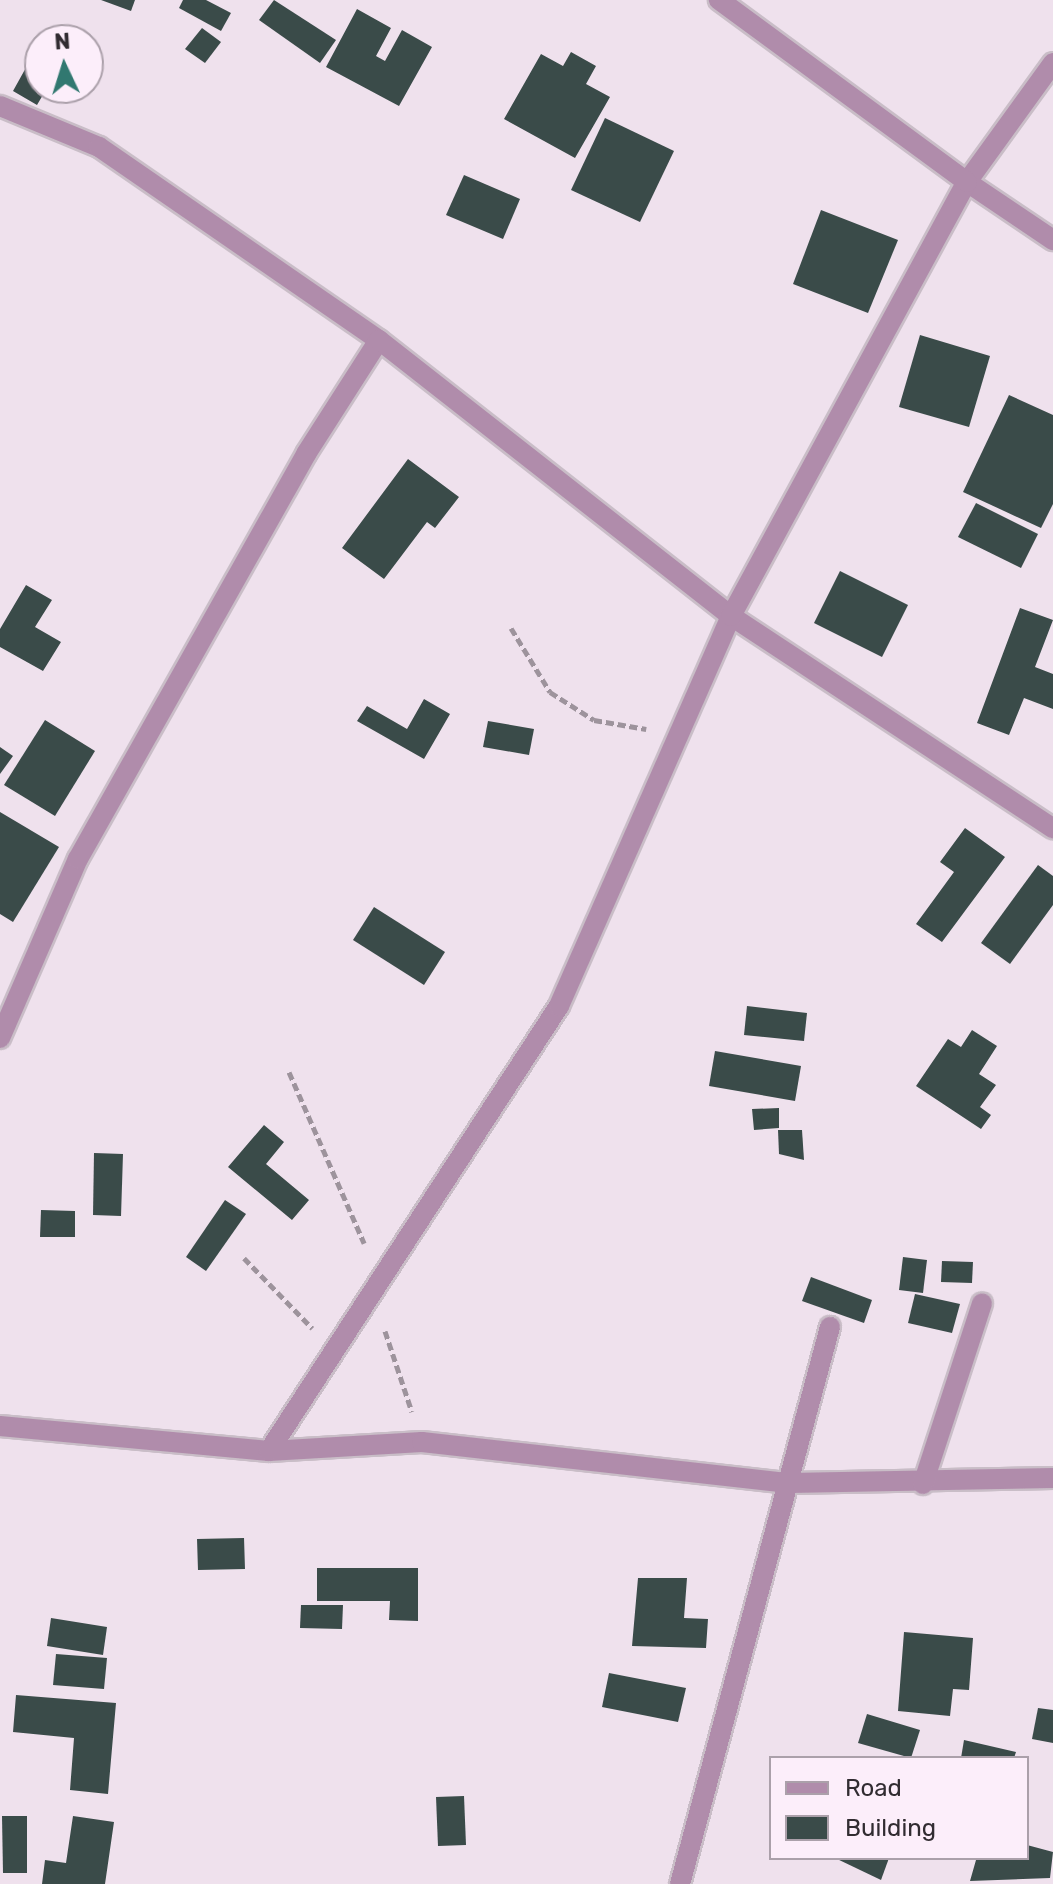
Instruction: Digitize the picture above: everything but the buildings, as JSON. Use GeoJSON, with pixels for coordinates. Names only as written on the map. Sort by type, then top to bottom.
{"type":"FeatureCollection","features":[{"type":"Feature","properties":{"kind":"street"},"geometry":{"type":"LineString","coordinates":[[719,0],[967,182],[1053,240]]}},
{"type":"Feature","properties":{"kind":"street"},"geometry":{"type":"LineString","coordinates":[[269,1451],[559,1006],[683,731],[731,616],[967,182],[1053,63]]}},
{"type":"Feature","properties":{"kind":"street"},"geometry":{"type":"LineString","coordinates":[[0,106],[99,147],[379,340],[731,616],[1053,828]]}},
{"type":"Feature","properties":{"kind":"street"},"geometry":{"type":"LineString","coordinates":[[0,1038],[78,859],[306,454],[379,340]]}},
{"type":"Feature","properties":{"kind":"street"},"geometry":{"type":"LineString","coordinates":[[923,1484],[982,1303]]}},
{"type":"Feature","properties":{"kind":"street"},"geometry":{"type":"LineString","coordinates":[[680,1884],[789,1483],[800,1420],[830,1327]]}},
{"type":"Feature","properties":{"kind":"street"},"geometry":{"type":"LineString","coordinates":[[0,1426],[269,1451],[422,1442],[789,1483],[923,1484],[1053,1478]]}},
{"type":"Feature","properties":{"kind":"path"},"geometry":{"type":"LineString","coordinates":[[511,628],[550,692],[594,720],[683,731]]}},
{"type":"Feature","properties":{"kind":"path"},"geometry":{"type":"LineString","coordinates":[[289,1072],[365,1243],[389,1268]]}},
{"type":"Feature","properties":{"kind":"path"},"geometry":{"type":"LineString","coordinates":[[244,1258],[333,1353]]}},
{"type":"Feature","properties":{"kind":"path"},"geometry":{"type":"LineString","coordinates":[[372,1292],[422,1442]]}}]}
